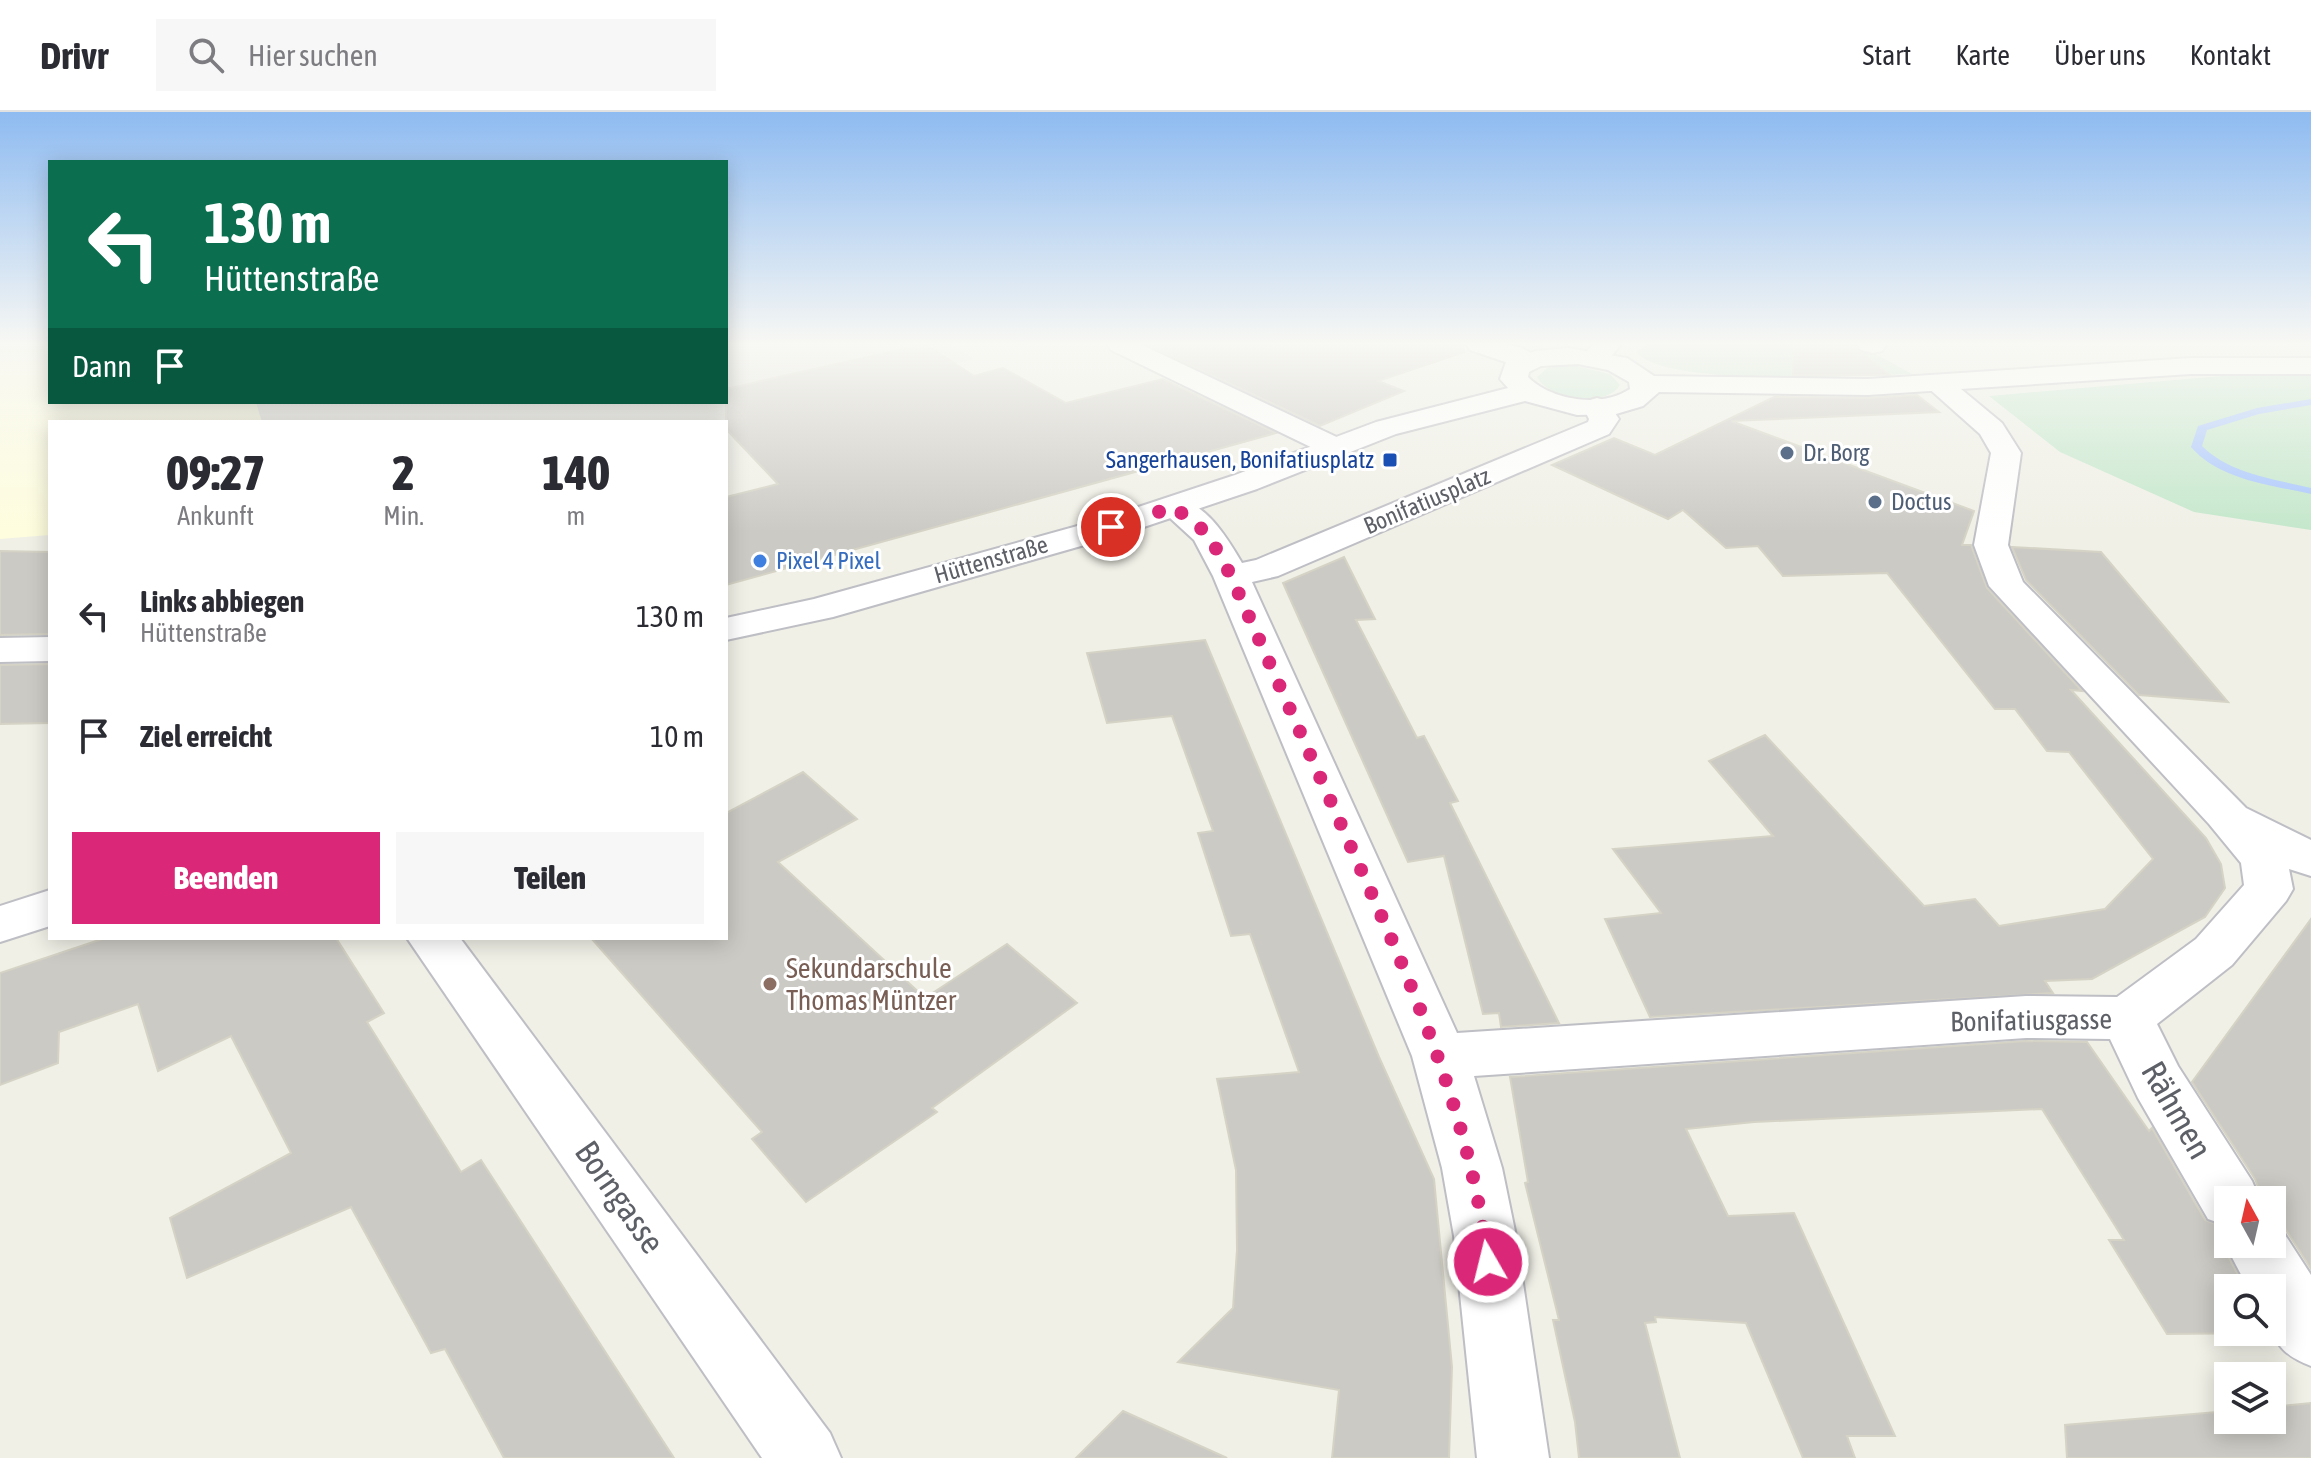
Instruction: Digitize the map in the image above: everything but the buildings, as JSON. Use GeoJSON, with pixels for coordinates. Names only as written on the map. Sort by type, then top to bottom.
{"type":"FeatureCollection","features":[{"type":"Feature","properties":{"kind":"street"},"geometry":{"type":"LineString","coordinates":[[1247,407],[1334,447]]}},
{"type":"Feature","properties":{"kind":"street","name":"Hüttenstraße"},"geometry":{"type":"LineString","coordinates":[[733,632],[1174,507],[1334,447],[1465,407]]}},
{"type":"Feature","properties":{"kind":"street","name":"Bonifatiusplatz"},"geometry":{"type":"LineString","coordinates":[[1231,576],[1266,569],[1599,428],[1604,419],[1597,407]]}},
{"type":"Feature","properties":{"kind":"street","name":"Bonifatiusgasse"},"geometry":{"type":"LineString","coordinates":[[1440,1056],[2026,1017],[2127,1018],[2214,952],[2269,889],[2264,860],[2225,813],[2007,586],[1991,545],[2006,453],[1992,429],[1965,407]]}},
{"type":"Feature","properties":{"kind":"street"},"geometry":{"type":"LineString","coordinates":[[1174,507],[1208,534],[1231,576],[1440,1056],[1472,1168],[1485,1236],[1513,1458]]}},
{"type":"Feature","properties":{"kind":"street"},"geometry":{"type":"LineString","coordinates":[[0,650],[48,649]]}},
{"type":"Feature","properties":{"kind":"street"},"geometry":{"type":"LineString","coordinates":[[2225,813],[2311,860]]}},
{"type":"Feature","properties":{"kind":"street"},"geometry":{"type":"LineString","coordinates":[[0,924],[48,909]]}},
{"type":"Feature","properties":{"kind":"street","name":"Borngasse"},"geometry":{"type":"LineString","coordinates":[[433,940],[805,1458]]}},
{"type":"Feature","properties":{"kind":"street","name":"Rähmen"},"geometry":{"type":"LineString","coordinates":[[2127,1018],[2158,1082],[2221,1186]]}},
{"type":"Feature","properties":{"kind":"street"},"geometry":{"type":"LineString","coordinates":[[2265,1258],[2311,1334]]}},
{"type":"Feature","properties":{"kind":"shaded area"},"geometry":{"type":"Polygon","coordinates":[[[0,407],[257,407],[261,420],[48,420],[48,535],[0,539],[0,407]]]}},
{"type":"Feature","properties":{"kind":"shaded area"},"geometry":{"type":"Polygon","coordinates":[[[257,407],[784,407],[728,421],[261,420],[257,407]]]}},
{"type":"Feature","properties":{"kind":"shaded area"},"geometry":{"type":"Polygon","coordinates":[[[2003,407],[2311,407],[2311,530],[2194,512],[2060,452],[2003,407]]]}},
{"type":"Feature","properties":{"kind":"waterway"},"geometry":{"type":"LineString","coordinates":[[2282,407],[2202,428],[2196,447],[2205,456],[2233,470],[2311,491]]}},
{"type":"Feature","properties":{"kind":"place","name":"Dr. Borg"},"geometry":{"type":"Point","coordinates":[1787,453]}},
{"type":"Feature","properties":{"kind":"place","name":"Sangerhausen, Bonifatiusplatz"},"geometry":{"type":"Point","coordinates":[1390,460]}},
{"type":"Feature","properties":{"kind":"place","name":"Doctus"},"geometry":{"type":"Point","coordinates":[1875,502]}},
{"type":"Feature","properties":{"kind":"place","name":"Pixel 4 Pixel"},"geometry":{"type":"Point","coordinates":[760,561]}},
{"type":"Feature","properties":{"kind":"place","name":"Sekundarschule Thomas Müntzer"},"geometry":{"type":"Point","coordinates":[770,984]}},
{"type":"Feature","properties":{"kind":"route"},"geometry":{"type":"LineString","coordinates":[[1111,527],[1174,507],[1208,534],[1231,576],[1440,1056],[1472,1168],[1488,1262]]}}]}
